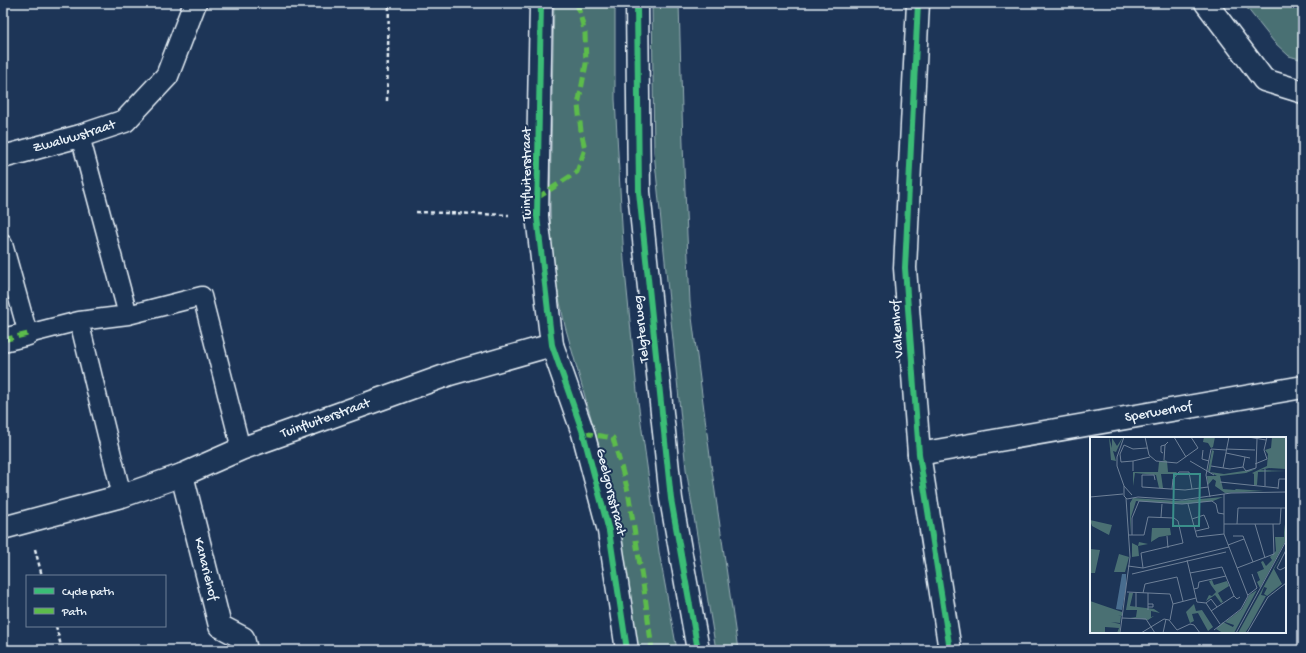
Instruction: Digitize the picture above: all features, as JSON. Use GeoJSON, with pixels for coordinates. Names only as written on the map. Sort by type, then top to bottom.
{"type":"FeatureCollection","features":[{"type":"Feature","properties":{"kind":"street","name":"Zwaluwstraat"},"geometry":{"type":"LineString","coordinates":[[3,157],[125,122],[167,76],[195,3]]}},
{"type":"Feature","properties":{"kind":"street","name":"Tuinfluiterstraat"},"geometry":{"type":"LineString","coordinates":[[3,528],[122,496],[182,475],[241,449],[450,374],[552,345],[537,216],[541,3]]}},
{"type":"Feature","properties":{"kind":"street","name":"Telgterweg"},"geometry":{"type":"LineString","coordinates":[[637,3],[639,192],[671,499],[698,650]]}},
{"type":"Feature","properties":{"kind":"street","name":"Valkenhof"},"geometry":{"type":"LineString","coordinates":[[918,3],[905,268],[919,454],[950,650]]}},
{"type":"Feature","properties":{"kind":"street"},"geometry":{"type":"LineString","coordinates":[[1206,3],[1264,80],[1303,92]]}},
{"type":"Feature","properties":{"kind":"street"},"geometry":{"type":"LineString","coordinates":[[3,340],[28,334]]}},
{"type":"Feature","properties":{"kind":"street","name":"Geelgorsstraat"},"geometry":{"type":"LineString","coordinates":[[552,345],[582,433],[609,531],[627,650]]}},
{"type":"Feature","properties":{"kind":"street","name":"Sperwerhof"},"geometry":{"type":"LineString","coordinates":[[919,454],[1303,387]]}},
{"type":"Feature","properties":{"kind":"street","name":"Kanariehof"},"geometry":{"type":"LineString","coordinates":[[182,475],[220,626],[243,638],[246,650]]}},
{"type":"Feature","properties":{"kind":"lane"},"geometry":{"type":"LineString","coordinates":[[80,136],[128,315]]}},
{"type":"Feature","properties":{"kind":"lane"},"geometry":{"type":"LineString","coordinates":[[3,244],[28,334],[79,321],[128,315],[202,296],[241,449]]}},
{"type":"Feature","properties":{"kind":"lane"},"geometry":{"type":"LineString","coordinates":[[79,321],[122,496]]}},
{"type":"Feature","properties":{"kind":"path"},"geometry":{"type":"LineString","coordinates":[[387,101],[389,3]]}},
{"type":"Feature","properties":{"kind":"path"},"geometry":{"type":"LineString","coordinates":[[416,212],[537,216]]}},
{"type":"Feature","properties":{"kind":"path"},"geometry":{"type":"LineString","coordinates":[[56,627],[62,650]]}},
{"type":"Feature","properties":{"kind":"green space"},"geometry":{"type":"Polygon","coordinates":[[[554,3],[615,3],[615,99],[624,261],[638,401],[659,552],[677,650],[638,650],[621,534],[608,478],[565,326],[555,279],[551,247],[550,201],[554,3]]]}},
{"type":"Feature","properties":{"kind":"green space"},"geometry":{"type":"Polygon","coordinates":[[[652,3],[679,3],[683,145],[690,302],[711,464],[738,650],[716,650],[686,469],[654,152],[652,3]]]}},
{"type":"Feature","properties":{"kind":"green space"},"geometry":{"type":"Polygon","coordinates":[[[1243,3],[1303,3],[1303,60],[1289,56],[1274,42],[1243,3]]]}},
{"type":"Feature","properties":{"kind":"marked path"},"geometry":{"type":"LineString","coordinates":[[537,198],[577,172],[585,149],[578,105],[586,64],[585,33],[577,3]]}},
{"type":"Feature","properties":{"kind":"marked path"},"geometry":{"type":"LineString","coordinates":[[3,340],[28,334]]}},
{"type":"Feature","properties":{"kind":"marked path"},"geometry":{"type":"LineString","coordinates":[[583,433],[613,438],[628,491],[652,650]]}},
{"type":"Feature","properties":{"kind":"cycle path"},"geometry":{"type":"LineString","coordinates":[[541,3],[537,216],[552,345],[583,433],[609,531],[627,650]]}},
{"type":"Feature","properties":{"kind":"cycle path"},"geometry":{"type":"LineString","coordinates":[[637,3],[639,192],[671,499],[698,650]]}},
{"type":"Feature","properties":{"kind":"cycle path"},"geometry":{"type":"LineString","coordinates":[[918,3],[905,268],[919,454],[950,650]]}}]}
